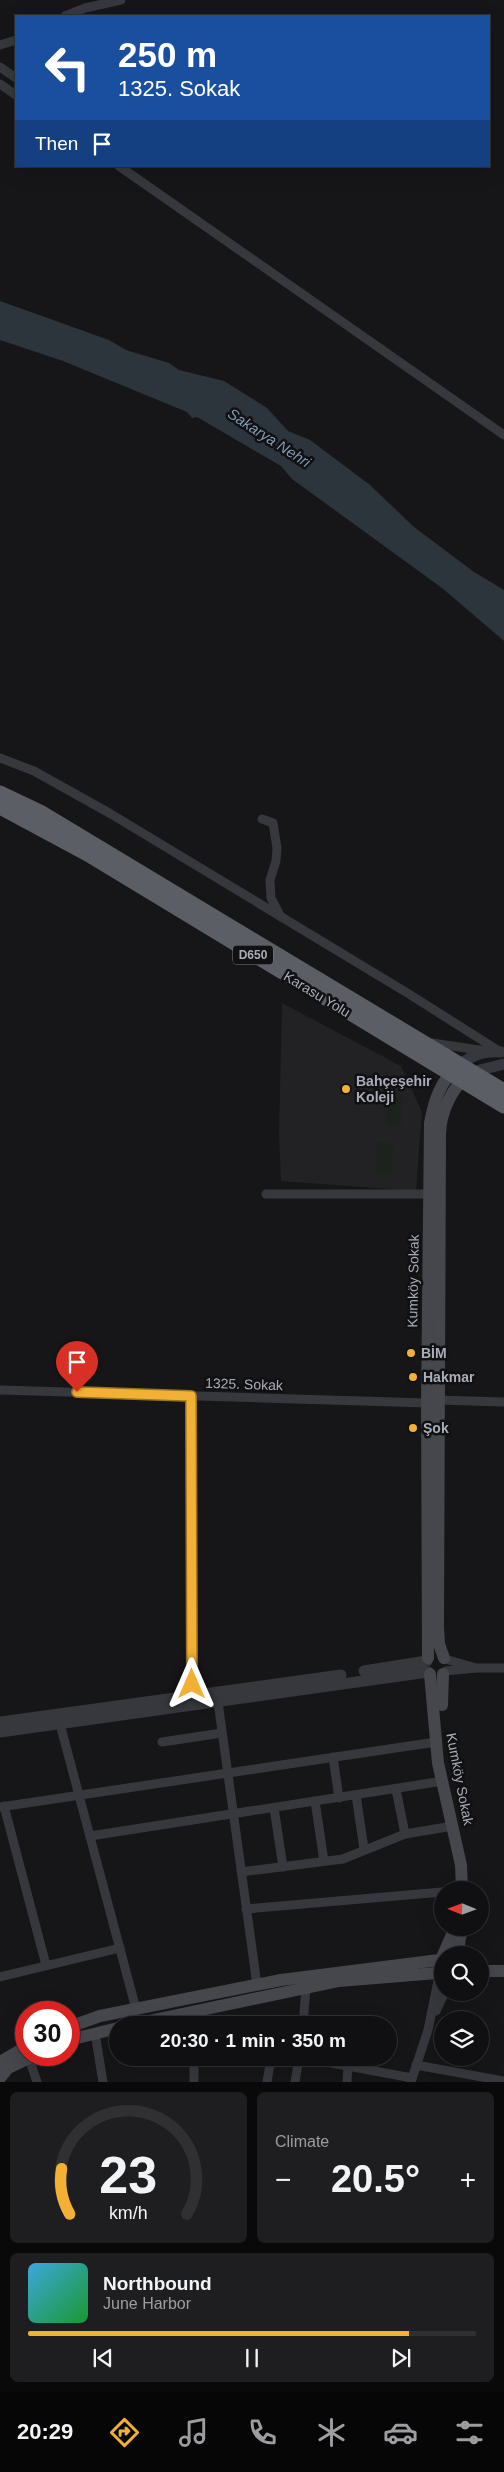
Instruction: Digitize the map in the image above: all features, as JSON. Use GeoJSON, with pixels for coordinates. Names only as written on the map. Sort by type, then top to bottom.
{"type":"FeatureCollection","features":[{"type":"Feature","properties":{"kind":"highway"},"geometry":{"type":"LineString","coordinates":[[0,793],[40,812],[421,1040],[461,1072],[504,1091]]}},
{"type":"Feature","properties":{"kind":"highway","name":"Karasu Yolu"},"geometry":{"type":"LineString","coordinates":[[0,807],[91,856],[461,1072],[504,1106]]}},
{"type":"Feature","properties":{"kind":"main road","name":"Kumköy Sokak"},"geometry":{"type":"LineString","coordinates":[[461,1072],[440,1088],[433,1106],[430,1123],[434,1194],[433,1401],[440,1644],[436,1666],[436,1742],[442,1781],[461,1866],[462,1881]]}},
{"type":"Feature","properties":{"kind":"main road","name":"Kumköy Sokak"},"geometry":{"type":"LineString","coordinates":[[436,1666],[441,1691],[445,1748],[464,1844],[466,1881]]}},
{"type":"Feature","properties":{"kind":"main road"},"geometry":{"type":"LineString","coordinates":[[80,2023],[100,2016],[256,1985],[434,1958]]}},
{"type":"Feature","properties":{"kind":"main road"},"geometry":{"type":"LineString","coordinates":[[489,1962],[504,1962]]}},
{"type":"Feature","properties":{"kind":"main road"},"geometry":{"type":"LineString","coordinates":[[489,1971],[504,1971]]}},
{"type":"Feature","properties":{"kind":"main road"},"geometry":{"type":"LineString","coordinates":[[169,2016],[339,1981],[434,1976]]}},
{"type":"Feature","properties":{"kind":"main road"},"geometry":{"type":"LineString","coordinates":[[80,2037],[109,2030]]}},
{"type":"Feature","properties":{"kind":"main road"},"geometry":{"type":"LineString","coordinates":[[0,2062],[15,2058]]}},
{"type":"Feature","properties":{"kind":"main road"},"geometry":{"type":"LineString","coordinates":[[0,2078],[8,2068],[15,2064]]}},
{"type":"Feature","properties":{"kind":"street"},"geometry":{"type":"LineString","coordinates":[[68,15],[85,8],[121,0]]}},
{"type":"Feature","properties":{"kind":"street"},"geometry":{"type":"LineString","coordinates":[[0,45],[15,40]]}},
{"type":"Feature","properties":{"kind":"street"},"geometry":{"type":"LineString","coordinates":[[0,67],[15,77]]}},
{"type":"Feature","properties":{"kind":"street"},"geometry":{"type":"LineString","coordinates":[[0,84],[15,94]]}},
{"type":"Feature","properties":{"kind":"street"},"geometry":{"type":"LineString","coordinates":[[120,167],[504,435]]}},
{"type":"Feature","properties":{"kind":"street"},"geometry":{"type":"LineString","coordinates":[[0,758],[34,771],[112,814],[409,994],[502,1053]]}},
{"type":"Feature","properties":{"kind":"street"},"geometry":{"type":"LineString","coordinates":[[262,819],[273,822],[278,848],[270,880],[271,898],[281,917]]}},
{"type":"Feature","properties":{"kind":"street"},"geometry":{"type":"LineString","coordinates":[[421,1040],[502,1053]]}},
{"type":"Feature","properties":{"kind":"street"},"geometry":{"type":"LineString","coordinates":[[461,1072],[473,1055],[486,1051]]}},
{"type":"Feature","properties":{"kind":"street"},"geometry":{"type":"LineString","coordinates":[[461,1072],[504,1064]]}},
{"type":"Feature","properties":{"kind":"street"},"geometry":{"type":"LineString","coordinates":[[266,1194],[434,1194]]}},
{"type":"Feature","properties":{"kind":"street","name":"1325. Sokak"},"geometry":{"type":"LineString","coordinates":[[0,1390],[504,1402]]}},
{"type":"Feature","properties":{"kind":"street"},"geometry":{"type":"LineString","coordinates":[[191,1396],[192,1697]]}},
{"type":"Feature","properties":{"kind":"street"},"geometry":{"type":"LineString","coordinates":[[0,1732],[218,1702],[368,1679],[436,1666]]}},
{"type":"Feature","properties":{"kind":"street"},"geometry":{"type":"LineString","coordinates":[[0,1722],[436,1666],[504,1668]]}},
{"type":"Feature","properties":{"kind":"street"},"geometry":{"type":"LineString","coordinates":[[218,1702],[256,1985]]}},
{"type":"Feature","properties":{"kind":"street"},"geometry":{"type":"LineString","coordinates":[[60,1724],[136,2009]]}},
{"type":"Feature","properties":{"kind":"street"},"geometry":{"type":"LineString","coordinates":[[162,1742],[222,1733]]}},
{"type":"Feature","properties":{"kind":"street"},"geometry":{"type":"LineString","coordinates":[[46,1965],[2,1806],[436,1742]]}},
{"type":"Feature","properties":{"kind":"street"},"geometry":{"type":"LineString","coordinates":[[333,1758],[339,1798]]}},
{"type":"Feature","properties":{"kind":"street"},"geometry":{"type":"LineString","coordinates":[[90,1836],[442,1781]]}},
{"type":"Feature","properties":{"kind":"street"},"geometry":{"type":"LineString","coordinates":[[396,1789],[405,1834]]}},
{"type":"Feature","properties":{"kind":"street"},"geometry":{"type":"LineString","coordinates":[[356,1795],[364,1849]]}},
{"type":"Feature","properties":{"kind":"street"},"geometry":{"type":"LineString","coordinates":[[315,1802],[324,1861]]}},
{"type":"Feature","properties":{"kind":"street"},"geometry":{"type":"LineString","coordinates":[[274,1808],[283,1867]]}},
{"type":"Feature","properties":{"kind":"street"},"geometry":{"type":"LineString","coordinates":[[241,1872],[342,1859],[405,1834],[453,1826]]}},
{"type":"Feature","properties":{"kind":"street"},"geometry":{"type":"LineString","coordinates":[[246,1909],[434,1893]]}},
{"type":"Feature","properties":{"kind":"street"},"geometry":{"type":"LineString","coordinates":[[0,1977],[120,1948]]}},
{"type":"Feature","properties":{"kind":"street"},"geometry":{"type":"LineString","coordinates":[[304,2016],[306,1988]]}},
{"type":"Feature","properties":{"kind":"street"},"geometry":{"type":"LineString","coordinates":[[428,2030],[434,2001]]}},
{"type":"Feature","properties":{"kind":"street"},"geometry":{"type":"LineString","coordinates":[[352,2066],[411,2080],[428,2030],[441,2001]]}},
{"type":"Feature","properties":{"kind":"street"},"geometry":{"type":"LineString","coordinates":[[195,2010],[195,2016]]}},
{"type":"Feature","properties":{"kind":"street"},"geometry":{"type":"LineString","coordinates":[[95,2033],[103,2082]]}},
{"type":"Feature","properties":{"kind":"street"},"geometry":{"type":"LineString","coordinates":[[416,2064],[504,2081]]}},
{"type":"Feature","properties":{"kind":"street"},"geometry":{"type":"LineString","coordinates":[[33,2066],[37,2082]]}},
{"type":"Feature","properties":{"kind":"street"},"geometry":{"type":"LineString","coordinates":[[194,2066],[194,2082]]}},
{"type":"Feature","properties":{"kind":"street"},"geometry":{"type":"LineString","coordinates":[[267,2082],[270,2066]]}},
{"type":"Feature","properties":{"kind":"street"},"geometry":{"type":"LineString","coordinates":[[295,2082],[298,2066]]}},
{"type":"Feature","properties":{"kind":"street"},"geometry":{"type":"LineString","coordinates":[[347,2082],[348,2066]]}},
{"type":"Feature","properties":{"kind":"shaded area","name":"Bahçeşehir Koleji"},"geometry":{"type":"Polygon","coordinates":[[[282,1003],[401,1066],[422,1112],[416,1191],[281,1181],[279,1136],[282,1003]]]}},
{"type":"Feature","properties":{"kind":"shaded area"},"geometry":{"type":"Polygon","coordinates":[[[387,1095],[402,1095],[401,1125],[386,1125],[387,1095]]]}},
{"type":"Feature","properties":{"kind":"shaded area"},"geometry":{"type":"Polygon","coordinates":[[[377,1142],[393,1143],[392,1173],[376,1172],[377,1142]]]}},
{"type":"Feature","properties":{"kind":"water","name":"Sakarya Nehri"},"geometry":{"type":"Polygon","coordinates":[[[0,301],[109,340],[126,350],[169,363],[179,370],[224,381],[267,408],[288,431],[310,440],[370,485],[414,527],[474,572],[504,590],[504,641],[442,588],[292,479],[281,466],[197,417],[192,418],[187,412],[63,361],[0,340],[0,301]]]}},
{"type":"Feature","properties":{"kind":"place","name":"Bahçeşehir Koleji"},"geometry":{"type":"Point","coordinates":[346,1089]}},
{"type":"Feature","properties":{"kind":"place","name":"BİM"},"geometry":{"type":"Point","coordinates":[411,1353]}},
{"type":"Feature","properties":{"kind":"place","name":"Hakmar"},"geometry":{"type":"Point","coordinates":[413,1377]}},
{"type":"Feature","properties":{"kind":"place","name":"Şok"},"geometry":{"type":"Point","coordinates":[413,1428]}},
{"type":"Feature","properties":{"kind":"route"},"geometry":{"type":"LineString","coordinates":[[77,1392],[191,1396],[192,1684]]}}]}
